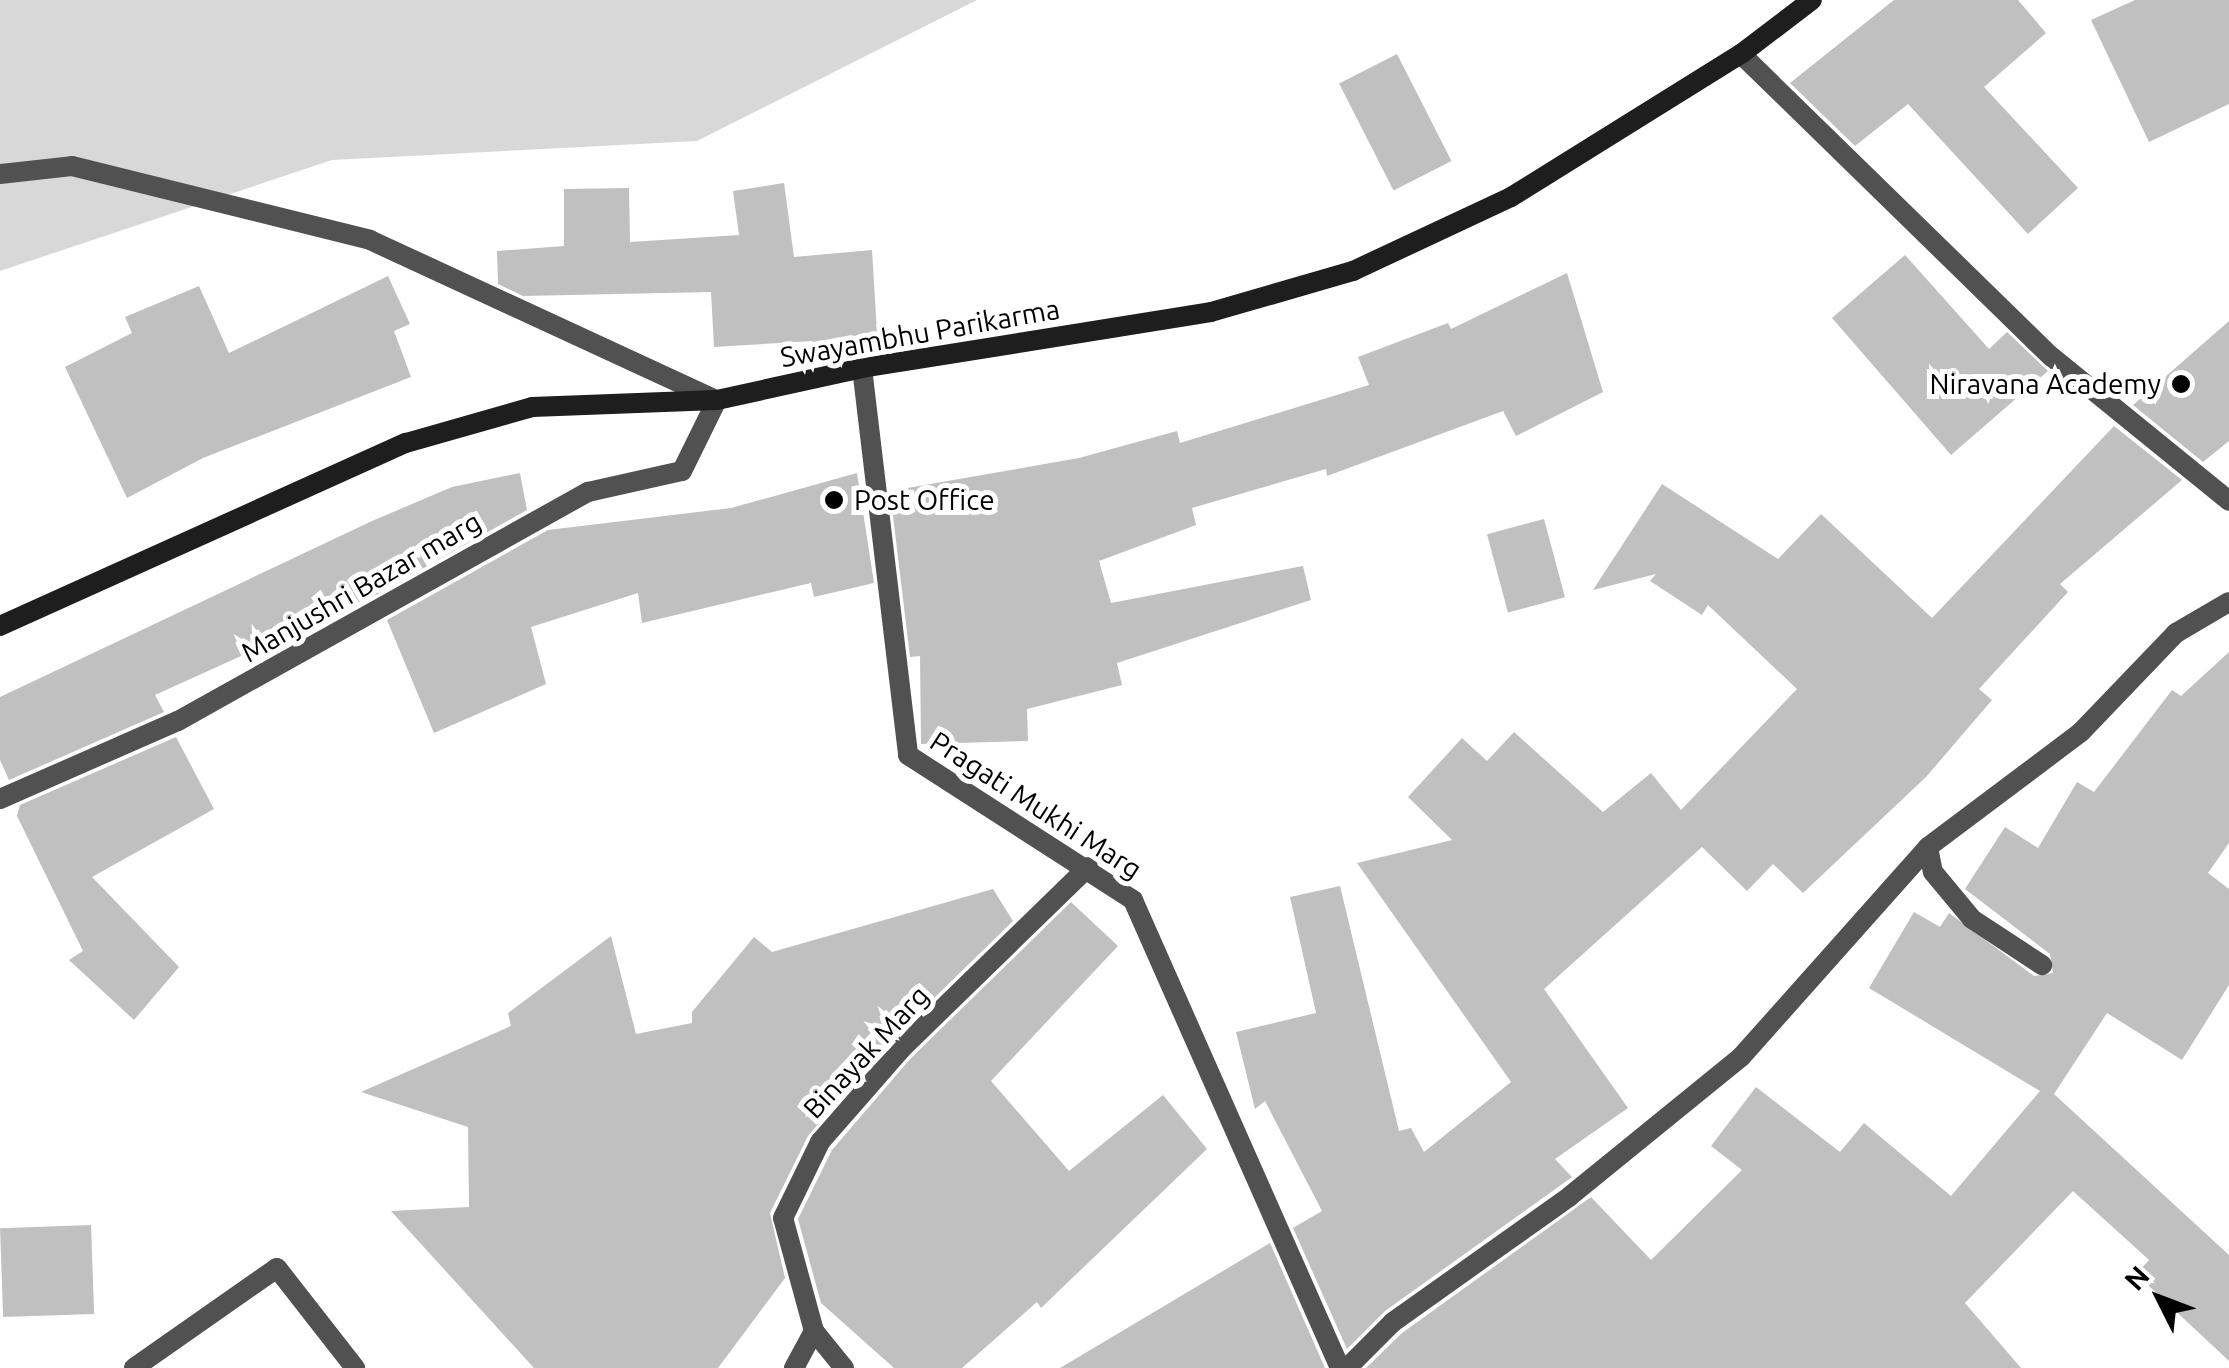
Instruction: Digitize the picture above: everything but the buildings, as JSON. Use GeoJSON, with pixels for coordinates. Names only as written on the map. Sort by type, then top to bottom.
{"type":"FeatureCollection","features":[{"type":"Feature","properties":{"kind":"main road","name":"Swayambhu Parikarma"},"geometry":{"type":"LineString","coordinates":[[0,626],[406,444],[532,407],[717,400],[862,368],[1212,312],[1353,271],[1511,198],[1741,54],[1812,0]]}},
{"type":"Feature","properties":{"kind":"street"},"geometry":{"type":"LineString","coordinates":[[1741,54],[2052,357],[2229,501]]}},
{"type":"Feature","properties":{"kind":"street"},"geometry":{"type":"LineString","coordinates":[[0,174],[72,166],[370,240],[717,400]]}},
{"type":"Feature","properties":{"kind":"street","name":"Pragati Mukhi Marg"},"geometry":{"type":"LineString","coordinates":[[862,368],[908,756],[1088,867],[1134,900],[1344,1368]]}},
{"type":"Feature","properties":{"kind":"street","name":"Manjushri Bazar marg"},"geometry":{"type":"LineString","coordinates":[[0,799],[195,712],[588,492],[682,471],[717,400]]}},
{"type":"Feature","properties":{"kind":"street"},"geometry":{"type":"LineString","coordinates":[[1344,1368],[1392,1322],[1570,1196],[1741,1057],[1928,847],[2081,732],[2176,633],[2229,602]]}},
{"type":"Feature","properties":{"kind":"street"},"geometry":{"type":"LineString","coordinates":[[1928,847],[1933,872],[1972,919],[2042,965]]}},
{"type":"Feature","properties":{"kind":"street","name":"Binayak Marg"},"geometry":{"type":"LineString","coordinates":[[844,1368],[814,1332],[783,1218],[820,1142],[901,1049],[1088,867]]}},
{"type":"Feature","properties":{"kind":"street"},"geometry":{"type":"LineString","coordinates":[[134,1368],[277,1268],[355,1368]]}},
{"type":"Feature","properties":{"kind":"street"},"geometry":{"type":"LineString","coordinates":[[794,1368],[814,1332]]}},
{"type":"Feature","properties":{"kind":"shaded area"},"geometry":{"type":"Polygon","coordinates":[[[0,0],[977,0],[697,141],[332,160],[0,271],[0,0]]]}},
{"type":"Feature","properties":{"kind":"place","name":"Niravana Academy"},"geometry":{"type":"Point","coordinates":[2181,384]}},
{"type":"Feature","properties":{"kind":"place","name":"Post Office"},"geometry":{"type":"Point","coordinates":[834,500]}}]}
